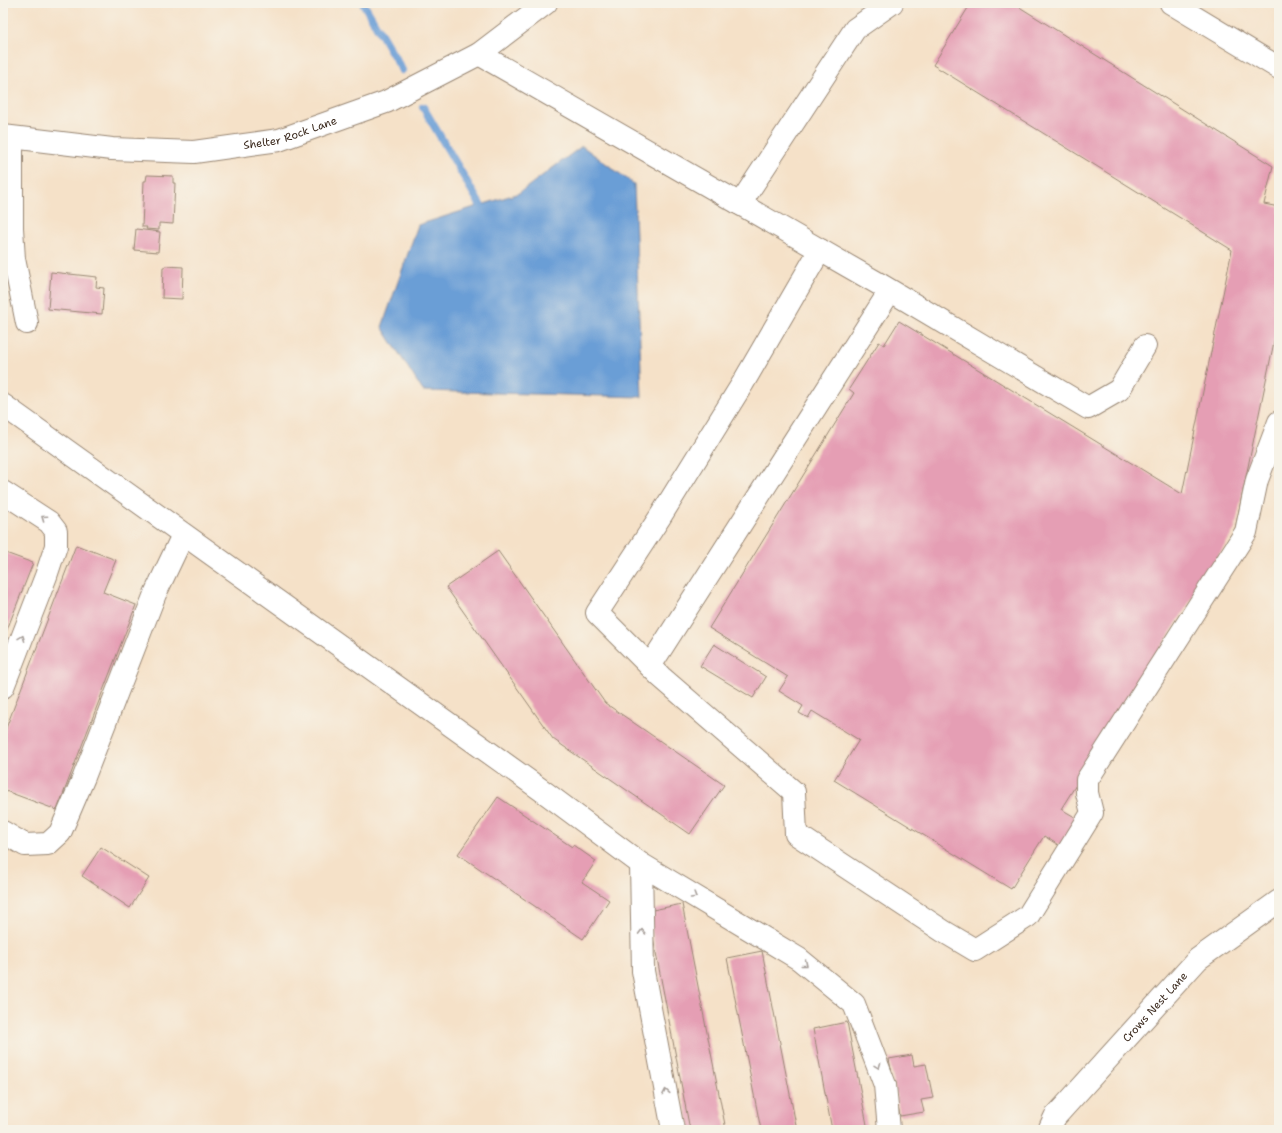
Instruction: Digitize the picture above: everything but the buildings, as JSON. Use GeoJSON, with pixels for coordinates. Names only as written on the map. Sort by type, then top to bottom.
{"type":"FeatureCollection","features":[{"type":"Feature","properties":{"kind":"street","name":"Shelter Rock Lane"},"geometry":{"type":"LineString","coordinates":[[8,137],[112,149],[194,152],[278,140],[386,102],[479,54],[546,3]]}},
{"type":"Feature","properties":{"kind":"street"},"geometry":{"type":"LineString","coordinates":[[740,204],[855,29],[892,3]]}},
{"type":"Feature","properties":{"kind":"street"},"geometry":{"type":"LineString","coordinates":[[1171,3],[1279,68]]}},
{"type":"Feature","properties":{"kind":"street"},"geometry":{"type":"LineString","coordinates":[[479,54],[820,250],[1088,408],[1119,390],[1145,346]]}},
{"type":"Feature","properties":{"kind":"street"},"geometry":{"type":"LineString","coordinates":[[8,137],[14,259],[27,323]]}},
{"type":"Feature","properties":{"kind":"street"},"geometry":{"type":"LineString","coordinates":[[820,250],[730,403],[660,517],[597,613],[650,666],[794,792],[796,834],[943,931],[975,950],[1028,916],[1092,812],[1087,793],[1088,780],[1246,532],[1257,480],[1279,422]]}},
{"type":"Feature","properties":{"kind":"street"},"geometry":{"type":"LineString","coordinates":[[650,666],[890,291]]}},
{"type":"Feature","properties":{"kind":"street"},"geometry":{"type":"LineString","coordinates":[[3,405],[547,794],[641,864],[799,959],[854,1004],[885,1085],[888,1130]]}},
{"type":"Feature","properties":{"kind":"street"},"geometry":{"type":"LineString","coordinates":[[3,687],[56,546],[56,531],[49,522],[4,494]]}},
{"type":"Feature","properties":{"kind":"street"},"geometry":{"type":"LineString","coordinates":[[3,832],[25,845],[48,844],[60,833],[84,778],[155,594],[184,535]]}},
{"type":"Feature","properties":{"kind":"street"},"geometry":{"type":"LineString","coordinates":[[641,864],[643,971],[673,1130]]}},
{"type":"Feature","properties":{"kind":"street","name":"Crows Nest Lane"},"geometry":{"type":"LineString","coordinates":[[1049,1130],[1055,1118],[1198,959],[1279,901]]}},
{"type":"Feature","properties":{"kind":"water"},"geometry":{"type":"Polygon","coordinates":[[[582,146],[634,184],[642,397],[423,391],[382,327],[418,225],[519,193],[582,146]]]}},
{"type":"Feature","properties":{"kind":"waterway"},"geometry":{"type":"LineString","coordinates":[[363,3],[402,70]]}},
{"type":"Feature","properties":{"kind":"waterway"},"geometry":{"type":"LineString","coordinates":[[423,107],[485,213]]}}]}
